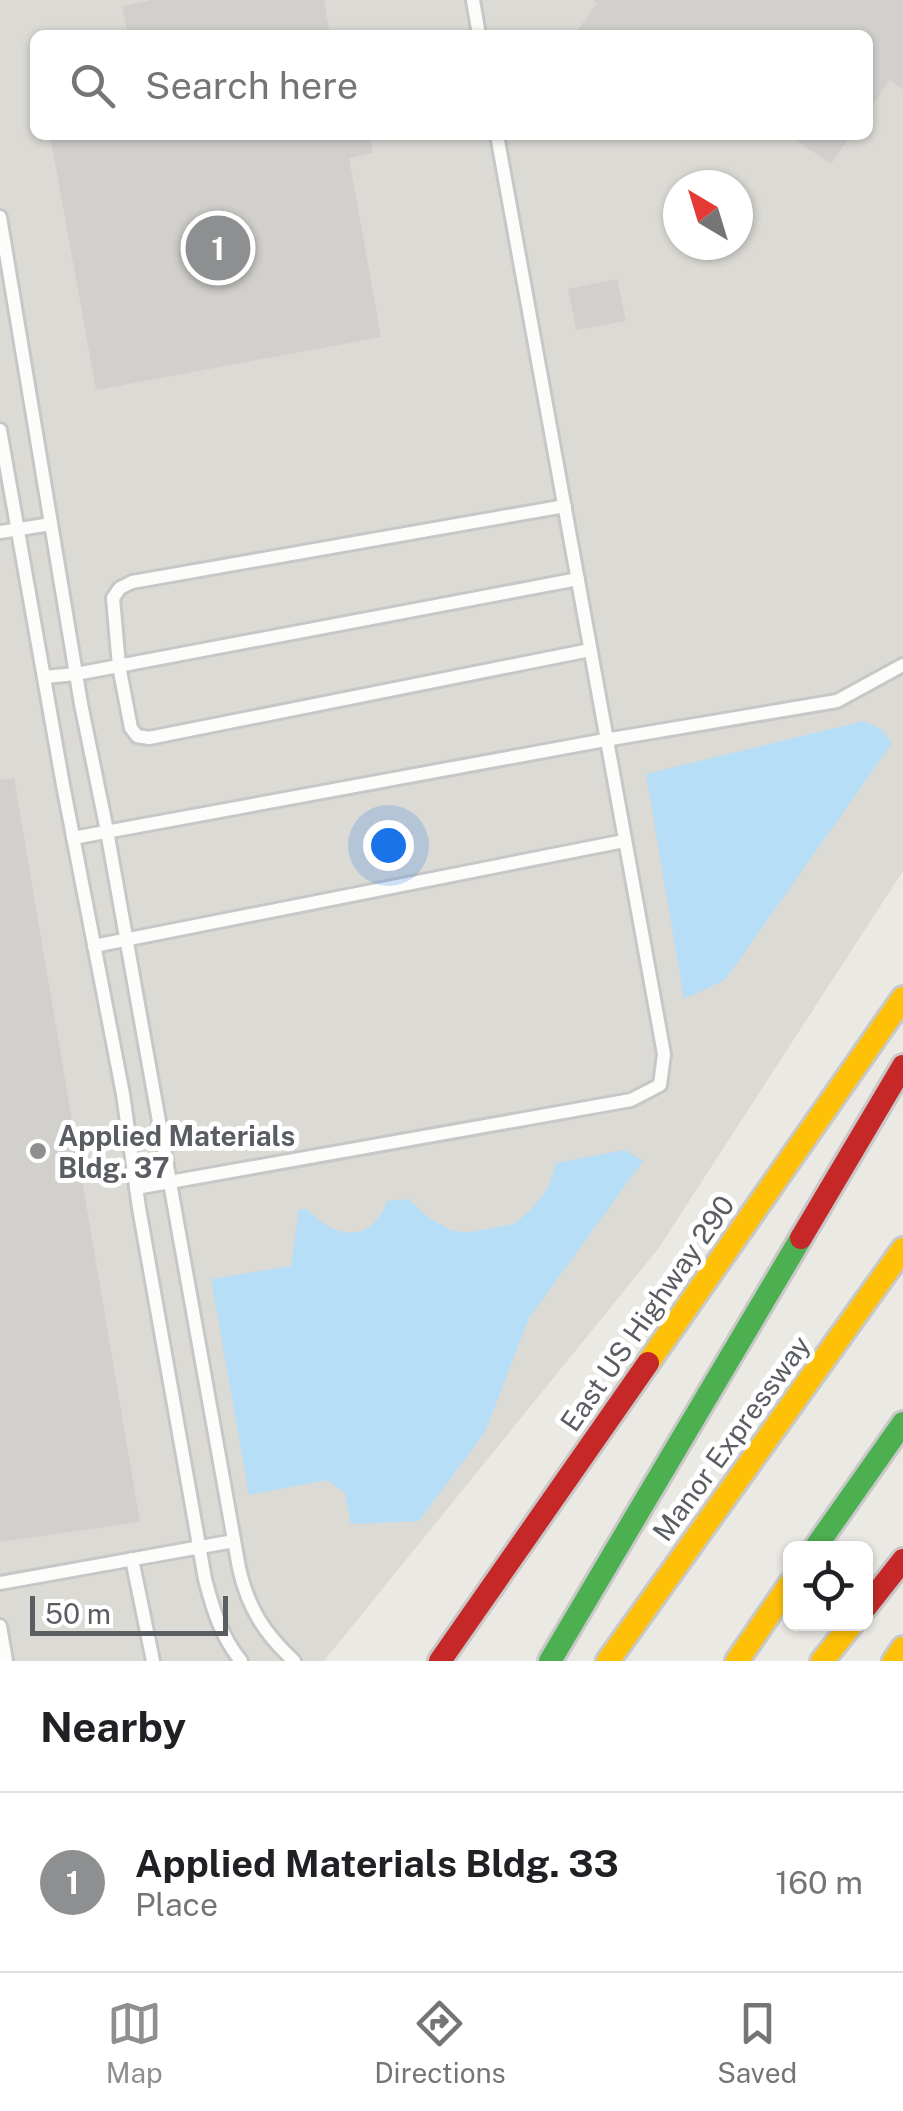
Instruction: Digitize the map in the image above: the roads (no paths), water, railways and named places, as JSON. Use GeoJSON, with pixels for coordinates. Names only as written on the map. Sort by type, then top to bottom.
{"type":"FeatureCollection","features":[{"type":"Feature","properties":{"kind":"main road","name":"East US Highway 290"},"geometry":{"type":"LineString","coordinates":[[440,1661],[903,998]]}},
{"type":"Feature","properties":{"kind":"main road"},"geometry":{"type":"LineString","coordinates":[[550,1661],[903,1066]]}},
{"type":"Feature","properties":{"kind":"main road","name":"Manor Expressway"},"geometry":{"type":"LineString","coordinates":[[608,1661],[903,1249]]}},
{"type":"Feature","properties":{"kind":"main road"},"geometry":{"type":"LineString","coordinates":[[821,1541],[903,1423]]}},
{"type":"Feature","properties":{"kind":"main road"},"geometry":{"type":"LineString","coordinates":[[873,1598],[903,1560]]}},
{"type":"Feature","properties":{"kind":"main road"},"geometry":{"type":"LineString","coordinates":[[737,1661],[783,1594]]}},
{"type":"Feature","properties":{"kind":"main road"},"geometry":{"type":"LineString","coordinates":[[822,1661],[846,1631]]}},
{"type":"Feature","properties":{"kind":"main road"},"geometry":{"type":"LineString","coordinates":[[894,1661],[903,1648]]}},
{"type":"Feature","properties":{"kind":"lane"},"geometry":{"type":"LineString","coordinates":[[472,0],[478,30]]}},
{"type":"Feature","properties":{"kind":"lane"},"geometry":{"type":"LineString","coordinates":[[136,1188],[631,1100],[660,1085],[664,1054],[498,140]]}},
{"type":"Feature","properties":{"kind":"lane"},"geometry":{"type":"LineString","coordinates":[[0,218],[76,674],[244,1592],[275,1644],[294,1661]]}},
{"type":"Feature","properties":{"kind":"lane"},"geometry":{"type":"LineString","coordinates":[[0,430],[123,1094],[205,1579],[218,1624],[241,1661]]}},
{"type":"Feature","properties":{"kind":"lane"},"geometry":{"type":"LineString","coordinates":[[564,506],[132,582],[120,588],[113,598],[130,728],[137,736],[150,738],[590,650]]}},
{"type":"Feature","properties":{"kind":"lane"},"geometry":{"type":"LineString","coordinates":[[0,532],[51,524]]}},
{"type":"Feature","properties":{"kind":"lane"},"geometry":{"type":"LineString","coordinates":[[45,677],[578,579]]}},
{"type":"Feature","properties":{"kind":"lane"},"geometry":{"type":"LineString","coordinates":[[74,838],[606,740],[838,702],[903,665]]}},
{"type":"Feature","properties":{"kind":"lane"},"geometry":{"type":"LineString","coordinates":[[94,946],[624,841]]}},
{"type":"Feature","properties":{"kind":"lane"},"geometry":{"type":"LineString","coordinates":[[0,1583],[234,1540]]}},
{"type":"Feature","properties":{"kind":"lane"},"geometry":{"type":"LineString","coordinates":[[132,1559],[154,1661]]}},
{"type":"Feature","properties":{"kind":"lane"},"geometry":{"type":"LineString","coordinates":[[0,1626],[6,1661]]}},
{"type":"Feature","properties":{"kind":"water"},"geometry":{"type":"Polygon","coordinates":[[[864,721],[881,729],[892,743],[725,980],[684,999],[646,774],[864,721]]]}},
{"type":"Feature","properties":{"kind":"water"},"geometry":{"type":"Polygon","coordinates":[[[625,1150],[643,1161],[529,1318],[485,1432],[419,1521],[351,1524],[345,1493],[327,1480],[249,1495],[211,1279],[291,1266],[299,1210],[307,1209],[329,1227],[351,1233],[372,1225],[387,1201],[408,1199],[429,1218],[453,1231],[471,1232],[514,1224],[532,1209],[549,1186],[556,1163],[625,1150]]]}},
{"type":"Feature","properties":{"kind":"place","name":"Applied Materials Bldg. 33"},"geometry":{"type":"Point","coordinates":[218,248]}},
{"type":"Feature","properties":{"kind":"place","name":"Applied Materials Bldg. 37"},"geometry":{"type":"Point","coordinates":[38,1151]}}]}
